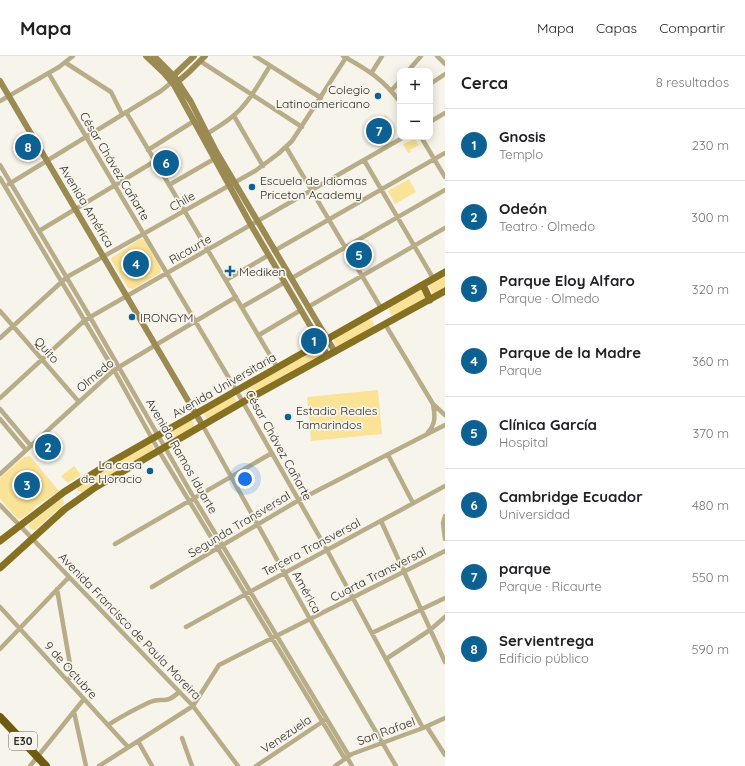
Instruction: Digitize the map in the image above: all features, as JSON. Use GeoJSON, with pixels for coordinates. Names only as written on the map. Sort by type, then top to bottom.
{"type":"FeatureCollection","features":[{"type":"Feature","properties":{"kind":"highway","name":"E30"},"geometry":{"type":"LineString","coordinates":[[0,717],[46,766]]}},
{"type":"Feature","properties":{"kind":"main road"},"geometry":{"type":"LineString","coordinates":[[146,56],[173,81],[214,159],[257,222],[292,278],[323,339]]}},
{"type":"Feature","properties":{"kind":"main road"},"geometry":{"type":"LineString","coordinates":[[154,56],[197,112],[251,225],[302,310],[332,354]]}},
{"type":"Feature","properties":{"kind":"main road"},"geometry":{"type":"LineString","coordinates":[[173,81],[194,56]]}},
{"type":"Feature","properties":{"kind":"main road"},"geometry":{"type":"LineString","coordinates":[[173,81],[202,58]]}},
{"type":"Feature","properties":{"kind":"main road","name":"Avenida América"},"geometry":{"type":"LineString","coordinates":[[0,81],[128,296],[203,426]]}},
{"type":"Feature","properties":{"kind":"main road","name":"Avenida Universitaria"},"geometry":{"type":"LineString","coordinates":[[0,542],[82,480],[112,460],[155,437],[323,339],[445,272]]}},
{"type":"Feature","properties":{"kind":"main road"},"geometry":{"type":"LineString","coordinates":[[423,285],[430,300]]}},
{"type":"Feature","properties":{"kind":"main road","name":"Avenida Universitaria"},"geometry":{"type":"LineString","coordinates":[[0,568],[32,538],[84,494],[244,402],[445,291]]}},
{"type":"Feature","properties":{"kind":"street"},"geometry":{"type":"LineString","coordinates":[[0,101],[49,74],[66,63],[73,56]]}},
{"type":"Feature","properties":{"kind":"street"},"geometry":{"type":"LineString","coordinates":[[255,56],[321,98]]}},
{"type":"Feature","properties":{"kind":"street"},"geometry":{"type":"LineString","coordinates":[[372,72],[382,56]]}},
{"type":"Feature","properties":{"kind":"street"},"geometry":{"type":"LineString","coordinates":[[411,68],[421,56]]}},
{"type":"Feature","properties":{"kind":"street"},"geometry":{"type":"LineString","coordinates":[[437,56],[445,64]]}},
{"type":"Feature","properties":{"kind":"street"},"geometry":{"type":"LineString","coordinates":[[345,57],[372,72],[397,98]]}},
{"type":"Feature","properties":{"kind":"street","name":"Chile"},"geometry":{"type":"LineString","coordinates":[[0,338],[67,277],[263,166],[286,147],[302,127],[345,57]]}},
{"type":"Feature","properties":{"kind":"street"},"geometry":{"type":"LineString","coordinates":[[202,58],[252,94],[302,127]]}},
{"type":"Feature","properties":{"kind":"street"},"geometry":{"type":"LineString","coordinates":[[66,63],[111,92],[155,161],[278,366]]}},
{"type":"Feature","properties":{"kind":"street"},"geometry":{"type":"LineString","coordinates":[[207,134],[234,116],[252,94],[270,66]]}},
{"type":"Feature","properties":{"kind":"street","name":"César Chávez Cañarte"},"geometry":{"type":"LineString","coordinates":[[49,74],[244,402],[386,659],[426,727],[445,755]]}},
{"type":"Feature","properties":{"kind":"street"},"geometry":{"type":"LineString","coordinates":[[433,82],[445,74]]}},
{"type":"Feature","properties":{"kind":"street"},"geometry":{"type":"LineString","coordinates":[[5,186],[173,81]]}},
{"type":"Feature","properties":{"kind":"street"},"geometry":{"type":"LineString","coordinates":[[392,91],[397,85]]}},
{"type":"Feature","properties":{"kind":"street"},"geometry":{"type":"LineString","coordinates":[[433,120],[445,114]]}},
{"type":"Feature","properties":{"kind":"street"},"geometry":{"type":"LineString","coordinates":[[234,116],[263,166]]}},
{"type":"Feature","properties":{"kind":"street"},"geometry":{"type":"LineString","coordinates":[[148,150],[194,121]]}},
{"type":"Feature","properties":{"kind":"street","name":"Ricaurte"},"geometry":{"type":"LineString","coordinates":[[0,398],[85,320],[399,140]]}},
{"type":"Feature","properties":{"kind":"street"},"geometry":{"type":"LineString","coordinates":[[423,140],[445,177]]}},
{"type":"Feature","properties":{"kind":"street"},"geometry":{"type":"LineString","coordinates":[[286,147],[381,308]]}},
{"type":"Feature","properties":{"kind":"street"},"geometry":{"type":"LineString","coordinates":[[274,250],[445,153]]}},
{"type":"Feature","properties":{"kind":"street"},"geometry":{"type":"LineString","coordinates":[[169,185],[214,159]]}},
{"type":"Feature","properties":{"kind":"street"},"geometry":{"type":"LineString","coordinates":[[364,160],[433,278]]}},
{"type":"Feature","properties":{"kind":"street"},"geometry":{"type":"LineString","coordinates":[[40,231],[155,161]]}},
{"type":"Feature","properties":{"kind":"street","name":"Avenida Ramos Iduarte"},"geometry":{"type":"LineString","coordinates":[[0,164],[119,367],[155,437]]}},
{"type":"Feature","properties":{"kind":"street","name":"Avenida Ramos Iduarte"},"geometry":{"type":"LineString","coordinates":[[0,178],[155,437],[189,501],[272,638],[325,720]]}},
{"type":"Feature","properties":{"kind":"street"},"geometry":{"type":"LineString","coordinates":[[292,278],[445,190]]}},
{"type":"Feature","properties":{"kind":"street"},"geometry":{"type":"LineString","coordinates":[[308,307],[445,228]]}},
{"type":"Feature","properties":{"kind":"street"},"geometry":{"type":"LineString","coordinates":[[226,280],[269,255]]}},
{"type":"Feature","properties":{"kind":"street"},"geometry":{"type":"LineString","coordinates":[[242,307],[285,282]]}},
{"type":"Feature","properties":{"kind":"street","name":"Olmedo"},"geometry":{"type":"LineString","coordinates":[[0,474],[114,370],[236,297]]}},
{"type":"Feature","properties":{"kind":"street"},"geometry":{"type":"LineString","coordinates":[[259,335],[302,310]]}},
{"type":"Feature","properties":{"kind":"street","name":"Quito"},"geometry":{"type":"LineString","coordinates":[[0,311],[79,402]]}},
{"type":"Feature","properties":{"kind":"street"},"geometry":{"type":"LineString","coordinates":[[385,324],[433,404],[445,415]]}},
{"type":"Feature","properties":{"kind":"street"},"geometry":{"type":"LineString","coordinates":[[424,436],[433,426],[435,420],[433,404]]}},
{"type":"Feature","properties":{"kind":"street"},"geometry":{"type":"LineString","coordinates":[[0,409],[31,446]]}},
{"type":"Feature","properties":{"kind":"street"},"geometry":{"type":"LineString","coordinates":[[0,419],[26,450]]}},
{"type":"Feature","properties":{"kind":"street","name":"Segunda Transversal"},"geometry":{"type":"LineString","coordinates":[[152,587],[299,500],[445,425]]}},
{"type":"Feature","properties":{"kind":"street","name":"América"},"geometry":{"type":"LineString","coordinates":[[203,426],[310,619],[396,766]]}},
{"type":"Feature","properties":{"kind":"street","name":"Avenida Ramos Iduarte"},"geometry":{"type":"LineString","coordinates":[[162,449],[194,498],[278,636],[352,766]]}},
{"type":"Feature","properties":{"kind":"street"},"geometry":{"type":"LineString","coordinates":[[115,544],[272,453]]}},
{"type":"Feature","properties":{"kind":"street"},"geometry":{"type":"LineString","coordinates":[[388,455],[413,503]]}},
{"type":"Feature","properties":{"kind":"street","name":"Tercera Transversal"},"geometry":{"type":"LineString","coordinates":[[186,627],[284,572],[445,486]]}},
{"type":"Feature","properties":{"kind":"street","name":"Avenida Francisco de Paula Moreira"},"geometry":{"type":"LineString","coordinates":[[0,505],[193,706],[238,766]]}},
{"type":"Feature","properties":{"kind":"street"},"geometry":{"type":"LineString","coordinates":[[445,516],[443,526],[445,539]]}},
{"type":"Feature","properties":{"kind":"street"},"geometry":{"type":"LineString","coordinates":[[381,521],[445,662]]}},
{"type":"Feature","properties":{"kind":"street","name":"Cuarta Transversal"},"geometry":{"type":"LineString","coordinates":[[193,706],[215,674],[219,665],[445,551]]}},
{"type":"Feature","properties":{"kind":"street"},"geometry":{"type":"LineString","coordinates":[[0,649],[69,577]]}},
{"type":"Feature","properties":{"kind":"street"},"geometry":{"type":"LineString","coordinates":[[57,589],[72,676],[68,680]]}},
{"type":"Feature","properties":{"kind":"street"},"geometry":{"type":"LineString","coordinates":[[372,633],[445,598]]}},
{"type":"Feature","properties":{"kind":"street","name":"9 de Octubre"},"geometry":{"type":"LineString","coordinates":[[0,607],[128,747]]}},
{"type":"Feature","properties":{"kind":"street"},"geometry":{"type":"LineString","coordinates":[[386,659],[430,630],[445,617]]}},
{"type":"Feature","properties":{"kind":"street"},"geometry":{"type":"LineString","coordinates":[[108,725],[130,711],[151,702],[171,699],[179,692]]}},
{"type":"Feature","properties":{"kind":"street"},"geometry":{"type":"LineString","coordinates":[[30,766],[84,699]]}},
{"type":"Feature","properties":{"kind":"street"},"geometry":{"type":"LineString","coordinates":[[99,766],[193,706]]}},
{"type":"Feature","properties":{"kind":"street"},"geometry":{"type":"LineString","coordinates":[[74,712],[86,766]]}},
{"type":"Feature","properties":{"kind":"street","name":"San Rafael"},"geometry":{"type":"LineString","coordinates":[[335,766],[347,757],[426,727],[445,718]]}},
{"type":"Feature","properties":{"kind":"street","name":"Venezuela"},"geometry":{"type":"LineString","coordinates":[[256,766],[325,720]]}},
{"type":"Feature","properties":{"kind":"street"},"geometry":{"type":"LineString","coordinates":[[182,738],[192,766]]}},
{"type":"Feature","properties":{"kind":"street"},"geometry":{"type":"LineString","coordinates":[[138,741],[152,766]]}},
{"type":"Feature","properties":{"kind":"shaded area"},"geometry":{"type":"Polygon","coordinates":[[[386,115],[395,130],[373,144],[364,127],[386,115]]]}},
{"type":"Feature","properties":{"kind":"shaded area"},"geometry":{"type":"Polygon","coordinates":[[[416,140],[419,145],[410,150],[411,152],[408,153],[403,144],[416,140]]]}},
{"type":"Feature","properties":{"kind":"shaded area"},"geometry":{"type":"Polygon","coordinates":[[[409,179],[416,192],[395,204],[388,191],[409,179]]]}},
{"type":"Feature","properties":{"kind":"shaded area"},"geometry":{"type":"Polygon","coordinates":[[[140,239],[145,240],[161,269],[160,273],[133,289],[128,288],[111,258],[140,239]]]}},
{"type":"Feature","properties":{"kind":"shaded area"},"geometry":{"type":"Polygon","coordinates":[[[445,275],[445,289],[434,294],[432,293],[429,286],[431,283],[445,275]]]}},
{"type":"Feature","properties":{"kind":"shaded area"},"geometry":{"type":"Polygon","coordinates":[[[421,290],[424,292],[426,298],[394,316],[390,313],[389,308],[391,306],[421,290]]]}},
{"type":"Feature","properties":{"kind":"shaded area"},"geometry":{"type":"Polygon","coordinates":[[[369,319],[373,321],[374,326],[338,347],[335,345],[334,339],[369,319]]]}},
{"type":"Feature","properties":{"kind":"shaded area"},"geometry":{"type":"Polygon","coordinates":[[[316,348],[323,351],[321,357],[248,395],[246,393],[246,389],[316,348]]]}},
{"type":"Feature","properties":{"kind":"shaded area"},"geometry":{"type":"Polygon","coordinates":[[[378,390],[382,434],[311,441],[307,397],[378,390]]]}},
{"type":"Feature","properties":{"kind":"shaded area"},"geometry":{"type":"Polygon","coordinates":[[[233,396],[236,403],[206,418],[204,413],[233,396]]]}},
{"type":"Feature","properties":{"kind":"shaded area"},"geometry":{"type":"Polygon","coordinates":[[[189,420],[194,422],[194,427],[170,441],[165,440],[166,434],[189,420]]]}},
{"type":"Feature","properties":{"kind":"shaded area"},"geometry":{"type":"Polygon","coordinates":[[[150,444],[153,446],[151,452],[82,492],[78,491],[77,487],[115,463],[150,444]]]}},
{"type":"Feature","properties":{"kind":"shaded area"},"geometry":{"type":"Polygon","coordinates":[[[30,456],[59,491],[40,503],[20,519],[17,518],[0,499],[0,478],[24,457],[30,456]]]}},
{"type":"Feature","properties":{"kind":"shaded area"},"geometry":{"type":"Polygon","coordinates":[[[74,466],[81,475],[68,483],[61,476],[74,466]]]}},
{"type":"Feature","properties":{"kind":"shaded area"},"geometry":{"type":"Polygon","coordinates":[[[61,499],[64,500],[64,504],[35,530],[30,529],[30,523],[61,499]]]}},
{"type":"Feature","properties":{"kind":"place","name":"Colegio Latinoamericano"},"geometry":{"type":"Point","coordinates":[378,96]}},
{"type":"Feature","properties":{"kind":"place","name":"parque"},"geometry":{"type":"Point","coordinates":[379,131]}},
{"type":"Feature","properties":{"kind":"place","name":"Servientrega"},"geometry":{"type":"Point","coordinates":[28,147]}},
{"type":"Feature","properties":{"kind":"place","name":"Cambridge Ecuador"},"geometry":{"type":"Point","coordinates":[166,163]}},
{"type":"Feature","properties":{"kind":"place","name":"Escuela de Idiomas Priceton Academy"},"geometry":{"type":"Point","coordinates":[252,187]}},
{"type":"Feature","properties":{"kind":"place","name":"Clínica García"},"geometry":{"type":"Point","coordinates":[359,255]}},
{"type":"Feature","properties":{"kind":"place","name":"Parque de la Madre"},"geometry":{"type":"Point","coordinates":[136,264]}},
{"type":"Feature","properties":{"kind":"place","name":"Mediken"},"geometry":{"type":"Point","coordinates":[230,271]}},
{"type":"Feature","properties":{"kind":"place","name":"IRONGYM"},"geometry":{"type":"Point","coordinates":[132,317]}},
{"type":"Feature","properties":{"kind":"place","name":"Gnosis"},"geometry":{"type":"Point","coordinates":[314,341]}},
{"type":"Feature","properties":{"kind":"place","name":"Estadio Reales Tamarindos"},"geometry":{"type":"Point","coordinates":[288,417]}},
{"type":"Feature","properties":{"kind":"place","name":"Odeón"},"geometry":{"type":"Point","coordinates":[48,447]}},
{"type":"Feature","properties":{"kind":"place","name":"La casa de Horacio"},"geometry":{"type":"Point","coordinates":[150,471]}},
{"type":"Feature","properties":{"kind":"place","name":"Parque Eloy Alfaro"},"geometry":{"type":"Point","coordinates":[27,485]}}]}
